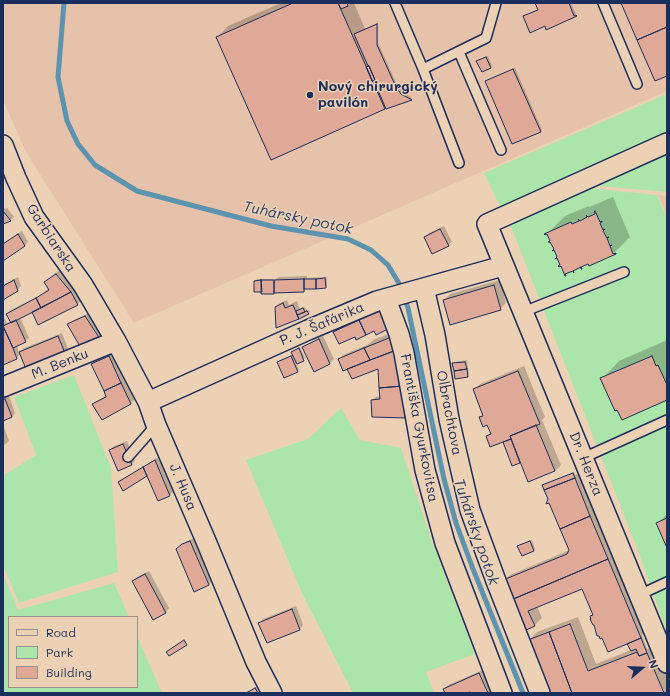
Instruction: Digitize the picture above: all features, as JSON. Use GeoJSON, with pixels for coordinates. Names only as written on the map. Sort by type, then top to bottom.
{"type":"FeatureCollection","features":[{"type":"Feature","properties":{"kind":"street","name":"Dr. Herza"},"geometry":{"type":"LineString","coordinates":[[667,143],[487,224],[667,663]]}},
{"type":"Feature","properties":{"kind":"street","name":"Garbiarska"},"geometry":{"type":"LineString","coordinates":[[3,145],[34,217],[83,285]]}},
{"type":"Feature","properties":{"kind":"street","name":"P. J. Šafárika"},"geometry":{"type":"LineString","coordinates":[[148,402],[308,330],[382,300],[504,266]]}},
{"type":"Feature","properties":{"kind":"street","name":"J. Husa"},"geometry":{"type":"LineString","coordinates":[[83,285],[116,341],[148,402],[156,425],[256,662],[272,693]]}},
{"type":"Feature","properties":{"kind":"street","name":"Olbrachtova"},"geometry":{"type":"LineString","coordinates":[[428,287],[449,419],[470,510],[540,693]]}},
{"type":"Feature","properties":{"kind":"street","name":"Františka Gyurkovitsa"},"geometry":{"type":"LineString","coordinates":[[382,300],[399,334],[404,353],[425,470],[445,543],[502,693]]}},
{"type":"Feature","properties":{"kind":"street","name":"M. Benku"},"geometry":{"type":"LineString","coordinates":[[3,387],[116,341]]}},
{"type":"Feature","properties":{"kind":"lane"},"geometry":{"type":"LineString","coordinates":[[395,3],[423,69],[459,163]]}},
{"type":"Feature","properties":{"kind":"lane"},"geometry":{"type":"LineString","coordinates":[[423,69],[486,38],[496,3]]}},
{"type":"Feature","properties":{"kind":"lane"},"geometry":{"type":"LineString","coordinates":[[604,3],[637,84]]}},
{"type":"Feature","properties":{"kind":"lane"},"geometry":{"type":"LineString","coordinates":[[459,52],[501,150]]}},
{"type":"Feature","properties":{"kind":"lane"},"geometry":{"type":"LineString","coordinates":[[523,312],[624,272]]}},
{"type":"Feature","properties":{"kind":"lane"},"geometry":{"type":"LineString","coordinates":[[583,458],[667,420]]}},
{"type":"Feature","properties":{"kind":"lane"},"geometry":{"type":"LineString","coordinates":[[128,457],[156,425]]}},
{"type":"Feature","properties":{"kind":"lane"},"geometry":{"type":"LineString","coordinates":[[639,594],[667,582]]}},
{"type":"Feature","properties":{"kind":"shaded area"},"geometry":{"type":"Polygon","coordinates":[[[3,3],[667,3],[667,91],[134,323],[26,152],[3,100],[3,3]]]}},
{"type":"Feature","properties":{"kind":"shaded area"},"geometry":{"type":"Polygon","coordinates":[[[658,195],[667,196],[667,215],[658,195]]]}},
{"type":"Feature","properties":{"kind":"green space"},"geometry":{"type":"Polygon","coordinates":[[[667,94],[667,192],[589,185],[506,219],[484,173],[667,94]]]}},
{"type":"Feature","properties":{"kind":"green space"},"geometry":{"type":"Polygon","coordinates":[[[587,188],[657,195],[667,218],[667,633],[637,548],[510,224],[587,188]]]}},
{"type":"Feature","properties":{"kind":"green space"},"geometry":{"type":"Polygon","coordinates":[[[74,375],[111,468],[118,572],[19,603],[3,565],[3,476],[36,455],[14,397],[74,375]]]}},
{"type":"Feature","properties":{"kind":"green space"},"geometry":{"type":"Polygon","coordinates":[[[341,408],[360,440],[401,448],[432,542],[475,654],[426,672],[434,693],[353,693],[302,593],[246,460],[308,439],[341,408]]]}},
{"type":"Feature","properties":{"kind":"green space"},"geometry":{"type":"Polygon","coordinates":[[[3,574],[18,610],[114,583],[129,616],[8,616],[8,688],[138,688],[138,638],[162,693],[3,693],[3,574]]]}},
{"type":"Feature","properties":{"kind":"building","name":"Nový chirurgický pavilón"},"geometry":{"type":"Polygon","coordinates":[[[293,3],[338,3],[385,109],[271,160],[216,37],[293,3]]]}},
{"type":"Feature","properties":{"kind":"building"},"geometry":{"type":"Polygon","coordinates":[[[338,3],[347,3],[348,6],[341,9],[338,3]]]}},
{"type":"Feature","properties":{"kind":"building"},"geometry":{"type":"Polygon","coordinates":[[[535,3],[569,3],[574,16],[577,16],[546,30],[545,26],[530,33],[523,16],[538,10],[535,3]]]}},
{"type":"Feature","properties":{"kind":"building"},"geometry":{"type":"Polygon","coordinates":[[[621,3],[667,3],[667,27],[637,40],[621,3]]]}},
{"type":"Feature","properties":{"kind":"building"},"geometry":{"type":"Polygon","coordinates":[[[377,24],[377,45],[396,87],[401,94],[412,100],[386,109],[374,81],[375,80],[354,34],[377,24]]]}},
{"type":"Feature","properties":{"kind":"building"},"geometry":{"type":"Polygon","coordinates":[[[667,27],[667,76],[655,81],[637,40],[667,27]]]}},
{"type":"Feature","properties":{"kind":"building"},"geometry":{"type":"Polygon","coordinates":[[[486,57],[491,68],[482,72],[476,61],[486,57]]]}},
{"type":"Feature","properties":{"kind":"building"},"geometry":{"type":"Polygon","coordinates":[[[369,66],[375,80],[372,81],[366,67],[369,66]]]}},
{"type":"Feature","properties":{"kind":"building"},"geometry":{"type":"Polygon","coordinates":[[[513,69],[541,132],[512,144],[485,81],[513,69]]]}},
{"type":"Feature","properties":{"kind":"building"},"geometry":{"type":"Polygon","coordinates":[[[3,211],[11,221],[3,224],[3,211]]]}},
{"type":"Feature","properties":{"kind":"building"},"geometry":{"type":"Polygon","coordinates":[[[595,211],[600,222],[602,221],[600,223],[603,230],[605,229],[603,231],[613,254],[616,254],[589,266],[588,264],[565,274],[565,276],[561,266],[558,266],[560,265],[557,258],[555,259],[557,257],[554,250],[552,251],[554,249],[550,242],[548,242],[550,241],[547,234],[544,234],[571,222],[572,224],[579,221],[578,219],[580,221],[587,217],[586,215],[588,217],[595,214],[595,211]]]}},
{"type":"Feature","properties":{"kind":"building"},"geometry":{"type":"Polygon","coordinates":[[[440,229],[449,246],[432,254],[424,237],[440,229]]]}},
{"type":"Feature","properties":{"kind":"building"},"geometry":{"type":"Polygon","coordinates":[[[18,234],[25,246],[3,261],[3,244],[18,234]]]}},
{"type":"Feature","properties":{"kind":"building"},"geometry":{"type":"Polygon","coordinates":[[[56,274],[71,292],[41,308],[36,298],[49,290],[44,282],[56,274]]]}},
{"type":"Feature","properties":{"kind":"building"},"geometry":{"type":"Polygon","coordinates":[[[325,278],[326,288],[316,289],[316,279],[325,278]]]}},
{"type":"Feature","properties":{"kind":"building"},"geometry":{"type":"Polygon","coordinates":[[[304,279],[304,292],[274,293],[274,280],[304,279]]]}},
{"type":"Feature","properties":{"kind":"building"},"geometry":{"type":"Polygon","coordinates":[[[304,279],[316,279],[316,289],[304,289],[304,279]]]}},
{"type":"Feature","properties":{"kind":"building"},"geometry":{"type":"Polygon","coordinates":[[[14,280],[18,291],[3,300],[3,286],[14,280]]]}},
{"type":"Feature","properties":{"kind":"building"},"geometry":{"type":"Polygon","coordinates":[[[261,280],[262,292],[254,292],[254,281],[261,280]]]}},
{"type":"Feature","properties":{"kind":"building"},"geometry":{"type":"Polygon","coordinates":[[[261,280],[274,280],[274,294],[261,294],[261,280]]]}},
{"type":"Feature","properties":{"kind":"building"},"geometry":{"type":"Polygon","coordinates":[[[494,285],[501,310],[450,325],[443,300],[494,285]]]}},
{"type":"Feature","properties":{"kind":"building"},"geometry":{"type":"Polygon","coordinates":[[[71,292],[78,305],[38,325],[32,312],[71,292]]]}},
{"type":"Feature","properties":{"kind":"building"},"geometry":{"type":"Polygon","coordinates":[[[36,298],[41,308],[11,323],[6,314],[36,298]]]}},
{"type":"Feature","properties":{"kind":"building"},"geometry":{"type":"Polygon","coordinates":[[[283,303],[285,308],[293,305],[299,319],[276,328],[275,307],[283,303]]]}},
{"type":"Feature","properties":{"kind":"building"},"geometry":{"type":"Polygon","coordinates":[[[303,308],[305,312],[297,315],[296,311],[303,308]]]}},
{"type":"Feature","properties":{"kind":"building"},"geometry":{"type":"Polygon","coordinates":[[[381,309],[390,328],[376,335],[374,331],[366,335],[359,320],[381,309]]]}},
{"type":"Feature","properties":{"kind":"building"},"geometry":{"type":"Polygon","coordinates":[[[307,311],[309,314],[299,319],[297,315],[307,311]]]}},
{"type":"Feature","properties":{"kind":"building"},"geometry":{"type":"Polygon","coordinates":[[[85,316],[100,339],[81,348],[67,324],[85,316]]]}},
{"type":"Feature","properties":{"kind":"building"},"geometry":{"type":"Polygon","coordinates":[[[16,320],[26,342],[13,348],[3,326],[16,320]]]}},
{"type":"Feature","properties":{"kind":"building"},"geometry":{"type":"Polygon","coordinates":[[[359,320],[366,335],[356,340],[355,337],[339,344],[333,332],[359,320]]]}},
{"type":"Feature","properties":{"kind":"building"},"geometry":{"type":"Polygon","coordinates":[[[3,326],[17,359],[3,365],[3,326]]]}},
{"type":"Feature","properties":{"kind":"building"},"geometry":{"type":"Polygon","coordinates":[[[58,336],[65,353],[26,369],[19,352],[58,336]]]}},
{"type":"Feature","properties":{"kind":"building"},"geometry":{"type":"Polygon","coordinates":[[[394,336],[399,349],[370,360],[364,348],[394,336]]]}},
{"type":"Feature","properties":{"kind":"building"},"geometry":{"type":"Polygon","coordinates":[[[319,339],[330,364],[314,372],[302,347],[319,339]]]}},
{"type":"Feature","properties":{"kind":"building"},"geometry":{"type":"Polygon","coordinates":[[[299,348],[304,361],[297,364],[291,352],[299,348]]]}},
{"type":"Feature","properties":{"kind":"building"},"geometry":{"type":"Polygon","coordinates":[[[364,348],[370,360],[343,371],[338,359],[364,348]]]}},
{"type":"Feature","properties":{"kind":"building"},"geometry":{"type":"Polygon","coordinates":[[[399,349],[402,386],[379,388],[378,369],[352,379],[347,369],[399,349]]]}},
{"type":"Feature","properties":{"kind":"building"},"geometry":{"type":"Polygon","coordinates":[[[109,356],[121,383],[104,391],[91,364],[109,356]]]}},
{"type":"Feature","properties":{"kind":"building"},"geometry":{"type":"Polygon","coordinates":[[[291,356],[298,372],[284,378],[277,362],[291,356]]]}},
{"type":"Feature","properties":{"kind":"building"},"geometry":{"type":"Polygon","coordinates":[[[652,356],[667,385],[667,400],[622,420],[617,410],[615,411],[600,378],[652,356]]]}},
{"type":"Feature","properties":{"kind":"building"},"geometry":{"type":"Polygon","coordinates":[[[465,362],[467,369],[454,371],[452,363],[465,362]]]}},
{"type":"Feature","properties":{"kind":"building"},"geometry":{"type":"Polygon","coordinates":[[[467,369],[468,377],[455,379],[454,371],[467,369]]]}},
{"type":"Feature","properties":{"kind":"building"},"geometry":{"type":"Polygon","coordinates":[[[518,371],[540,424],[510,436],[511,439],[490,447],[486,436],[491,434],[487,425],[483,427],[479,417],[483,416],[473,389],[518,371]]]}},
{"type":"Feature","properties":{"kind":"building"},"geometry":{"type":"Polygon","coordinates":[[[121,383],[131,404],[102,420],[92,404],[106,397],[104,391],[121,383]]]}},
{"type":"Feature","properties":{"kind":"building"},"geometry":{"type":"Polygon","coordinates":[[[402,386],[405,418],[372,417],[371,400],[380,399],[379,388],[402,386]]]}},
{"type":"Feature","properties":{"kind":"building"},"geometry":{"type":"Polygon","coordinates":[[[5,399],[12,417],[3,421],[3,400],[5,399]]]}},
{"type":"Feature","properties":{"kind":"building"},"geometry":{"type":"Polygon","coordinates":[[[536,425],[555,471],[528,482],[510,436],[536,425]]]}},
{"type":"Feature","properties":{"kind":"building"},"geometry":{"type":"Polygon","coordinates":[[[511,439],[520,463],[512,466],[503,442],[511,439]]]}},
{"type":"Feature","properties":{"kind":"building"},"geometry":{"type":"Polygon","coordinates":[[[123,444],[132,465],[118,471],[109,450],[123,444]]]}},
{"type":"Feature","properties":{"kind":"building"},"geometry":{"type":"Polygon","coordinates":[[[155,460],[170,496],[158,501],[143,467],[155,460]]]}},
{"type":"Feature","properties":{"kind":"building"},"geometry":{"type":"Polygon","coordinates":[[[143,467],[147,476],[123,491],[118,482],[143,467]]]}},
{"type":"Feature","properties":{"kind":"building"},"geometry":{"type":"Polygon","coordinates":[[[573,473],[575,478],[544,490],[542,485],[573,473]]]}},
{"type":"Feature","properties":{"kind":"building"},"geometry":{"type":"Polygon","coordinates":[[[575,478],[590,516],[560,529],[549,503],[546,504],[548,499],[544,490],[575,478]]]}},
{"type":"Feature","properties":{"kind":"building"},"geometry":{"type":"Polygon","coordinates":[[[590,516],[608,559],[511,600],[503,580],[567,554],[569,550],[560,529],[590,516]]]}},
{"type":"Feature","properties":{"kind":"building"},"geometry":{"type":"Polygon","coordinates":[[[667,518],[667,548],[656,523],[667,518]]]}},
{"type":"Feature","properties":{"kind":"building"},"geometry":{"type":"Polygon","coordinates":[[[190,541],[209,585],[194,592],[176,549],[182,544],[190,541]]]}},
{"type":"Feature","properties":{"kind":"building"},"geometry":{"type":"Polygon","coordinates":[[[530,541],[534,551],[522,556],[517,546],[530,541]]]}},
{"type":"Feature","properties":{"kind":"building"},"geometry":{"type":"Polygon","coordinates":[[[608,559],[641,638],[608,652],[602,638],[600,639],[599,636],[597,636],[594,625],[590,619],[590,616],[593,615],[582,589],[528,611],[535,626],[524,631],[511,600],[608,559]]]}},
{"type":"Feature","properties":{"kind":"building"},"geometry":{"type":"Polygon","coordinates":[[[145,574],[166,613],[153,620],[132,581],[145,574]]]}},
{"type":"Feature","properties":{"kind":"building"},"geometry":{"type":"Polygon","coordinates":[[[292,609],[300,630],[267,643],[258,623],[292,609]]]}},
{"type":"Feature","properties":{"kind":"building"},"geometry":{"type":"Polygon","coordinates":[[[570,624],[588,671],[637,652],[639,656],[647,653],[664,693],[572,693],[549,632],[570,624]]]}},
{"type":"Feature","properties":{"kind":"building"},"geometry":{"type":"Polygon","coordinates":[[[549,632],[572,693],[548,693],[528,640],[549,632]]]}},
{"type":"Feature","properties":{"kind":"building"},"geometry":{"type":"Polygon","coordinates":[[[641,638],[647,653],[639,656],[636,649],[631,651],[627,644],[641,638]]]}},
{"type":"Feature","properties":{"kind":"building"},"geometry":{"type":"Polygon","coordinates":[[[184,640],[187,645],[169,656],[166,652],[184,640]]]}},
{"type":"Feature","properties":{"kind":"building"},"geometry":{"type":"Polygon","coordinates":[[[479,673],[488,693],[445,693],[443,689],[479,673]]]}},
{"type":"Feature","properties":{"kind":"building"},"geometry":{"type":"Polygon","coordinates":[[[255,688],[258,693],[246,693],[255,688]]]}},
{"type":"Feature","properties":{"kind":"waterway","name":"Tuhársky potok"},"geometry":{"type":"LineString","coordinates":[[64,3],[58,77],[67,121],[78,144],[95,165],[137,191],[271,226],[348,239],[371,250],[388,265],[400,285],[408,308],[444,479],[456,523],[523,693]]}},
{"type":"Feature","properties":{"kind":"place","name":"Nový chirurgický pavilón"},"geometry":{"type":"Point","coordinates":[310,95]}}]}
